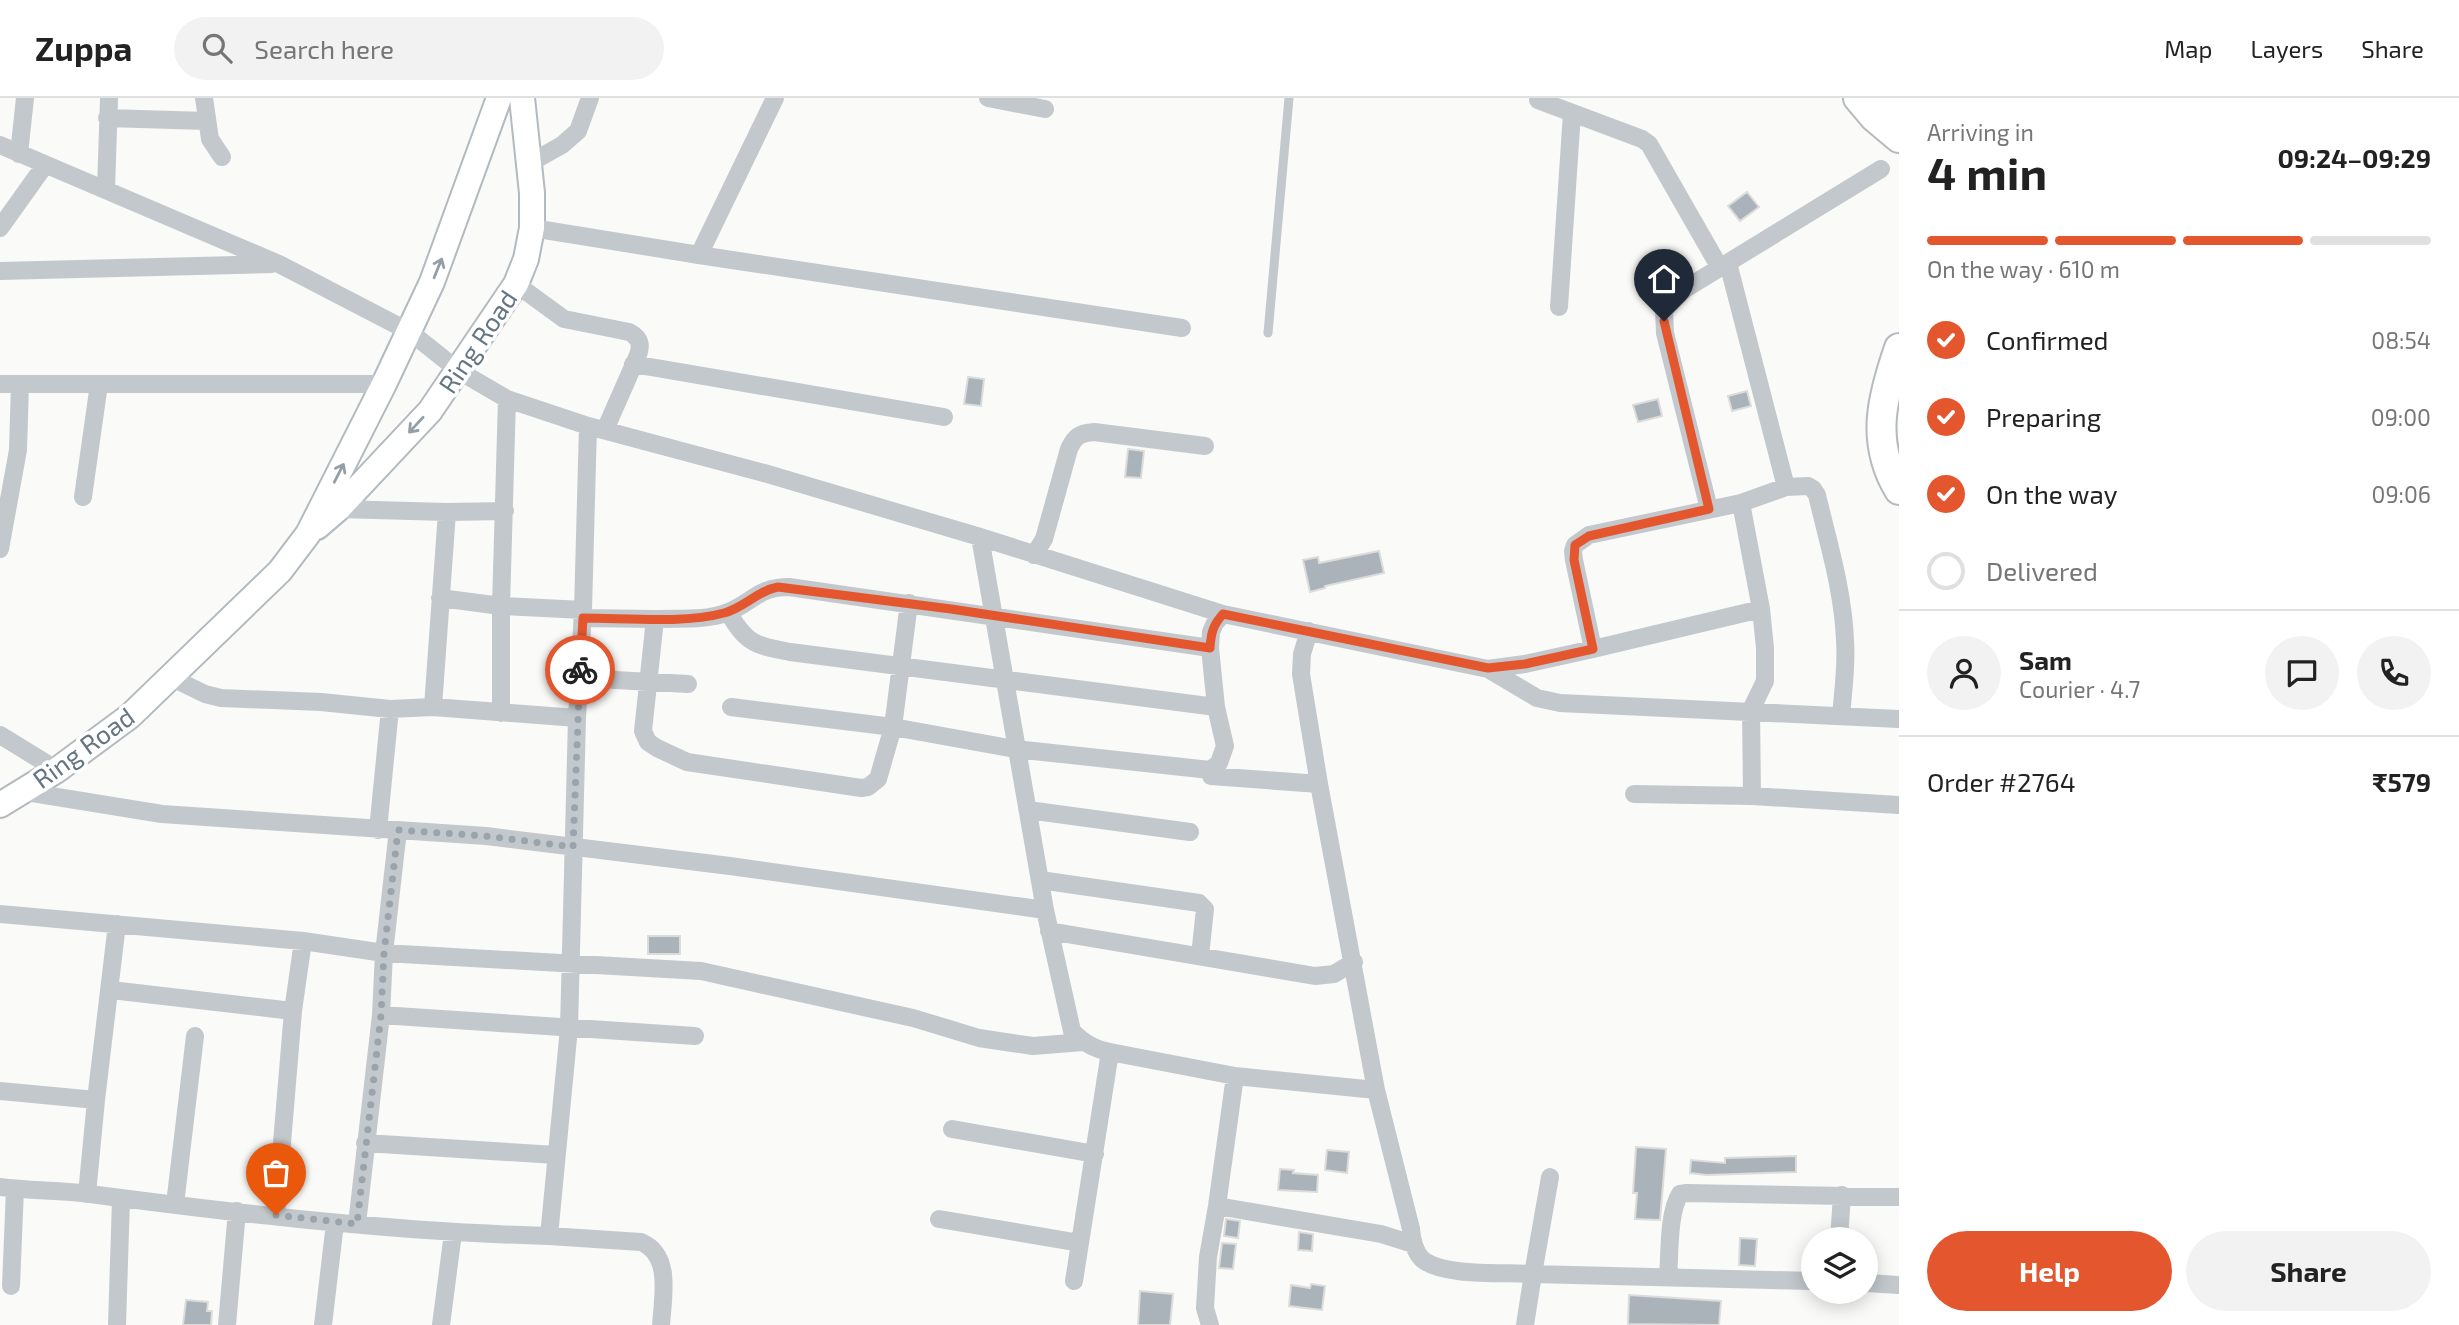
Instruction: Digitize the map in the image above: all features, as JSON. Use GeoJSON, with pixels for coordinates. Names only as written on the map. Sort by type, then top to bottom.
{"type":"FeatureCollection","features":[{"type":"Feature","properties":{"kind":"main road","name":"Ring Road"},"geometry":{"type":"LineString","coordinates":[[0,805],[57,770],[130,716],[280,571],[308,534],[410,332],[453,230],[499,98]]}},
{"type":"Feature","properties":{"kind":"main road","name":"Ring Road"},"geometry":{"type":"LineString","coordinates":[[308,534],[338,509],[430,411],[516,284],[526,259],[532,228],[530,163],[523,98]]}},
{"type":"Feature","properties":{"kind":"main road"},"geometry":{"type":"LineString","coordinates":[[1858,98],[1874,117],[1899,138]]}},
{"type":"Feature","properties":{"kind":"main road"},"geometry":{"type":"LineString","coordinates":[[1886,98],[1894,106],[1899,127]]}},
{"type":"Feature","properties":{"kind":"main road"},"geometry":{"type":"LineString","coordinates":[[1899,348],[1882,404],[1880,438],[1888,472],[1899,489]]}},
{"type":"Feature","properties":{"kind":"street"},"geometry":{"type":"LineString","coordinates":[[19,154],[25,98]]}},
{"type":"Feature","properties":{"kind":"street"},"geometry":{"type":"LineString","coordinates":[[106,190],[109,98]]}},
{"type":"Feature","properties":{"kind":"street"},"geometry":{"type":"LineString","coordinates":[[204,98],[210,139],[222,157]]}},
{"type":"Feature","properties":{"kind":"street"},"geometry":{"type":"LineString","coordinates":[[530,163],[562,145],[578,131],[590,98]]}},
{"type":"Feature","properties":{"kind":"street"},"geometry":{"type":"LineString","coordinates":[[699,255],[775,98]]}},
{"type":"Feature","properties":{"kind":"street"},"geometry":{"type":"LineString","coordinates":[[988,98],[1045,109]]}},
{"type":"Feature","properties":{"kind":"street"},"geometry":{"type":"LineString","coordinates":[[1538,100],[1649,144],[1724,266],[1786,487]]}},
{"type":"Feature","properties":{"kind":"street"},"geometry":{"type":"LineString","coordinates":[[1559,307],[1572,113]]}},
{"type":"Feature","properties":{"kind":"street"},"geometry":{"type":"LineString","coordinates":[[107,118],[206,121]]}},
{"type":"Feature","properties":{"kind":"street"},"geometry":{"type":"LineString","coordinates":[[0,145],[279,264],[410,332],[459,371],[508,399],[596,428],[764,473],[980,537],[1223,614],[1488,668],[1525,664],[1762,609]]}},
{"type":"Feature","properties":{"kind":"street"},"geometry":{"type":"LineString","coordinates":[[0,228],[45,165]]}},
{"type":"Feature","properties":{"kind":"street"},"geometry":{"type":"LineString","coordinates":[[1709,509],[1665,333],[1664,310],[1685,289],[1881,169]]}},
{"type":"Feature","properties":{"kind":"street"},"geometry":{"type":"LineString","coordinates":[[532,228],[1182,328]]}},
{"type":"Feature","properties":{"kind":"street"},"geometry":{"type":"LineString","coordinates":[[0,271],[279,264]]}},
{"type":"Feature","properties":{"kind":"street"},"geometry":{"type":"LineString","coordinates":[[516,284],[564,320],[635,335],[640,341],[641,349],[596,428],[577,718],[569,1028],[550,1236]]}},
{"type":"Feature","properties":{"kind":"street"},"geometry":{"type":"LineString","coordinates":[[633,364],[944,417]]}},
{"type":"Feature","properties":{"kind":"street"},"geometry":{"type":"LineString","coordinates":[[0,383],[384,384]]}},
{"type":"Feature","properties":{"kind":"street"},"geometry":{"type":"LineString","coordinates":[[0,549],[18,450],[20,384]]}},
{"type":"Feature","properties":{"kind":"street"},"geometry":{"type":"LineString","coordinates":[[83,497],[99,384]]}},
{"type":"Feature","properties":{"kind":"street"},"geometry":{"type":"LineString","coordinates":[[501,713],[501,606],[508,399]]}},
{"type":"Feature","properties":{"kind":"street"},"geometry":{"type":"LineString","coordinates":[[1034,555],[1044,540],[1074,438],[1082,433],[1094,432],[1205,446]]}},
{"type":"Feature","properties":{"kind":"street"},"geometry":{"type":"LineString","coordinates":[[1593,649],[1574,560],[1575,545],[1589,536],[1741,503],[1786,487],[1808,486],[1817,495],[1844,620],[1846,643],[1841,716]]}},
{"type":"Feature","properties":{"kind":"street"},"geometry":{"type":"LineString","coordinates":[[1741,503],[1762,609],[1765,681],[1751,710],[1752,796]]}},
{"type":"Feature","properties":{"kind":"street"},"geometry":{"type":"LineString","coordinates":[[338,509],[505,511]]}},
{"type":"Feature","properties":{"kind":"street"},"geometry":{"type":"LineString","coordinates":[[433,707],[447,512]]}},
{"type":"Feature","properties":{"kind":"street"},"geometry":{"type":"LineString","coordinates":[[980,537],[1045,910],[1073,1031],[1083,1042],[1110,1052],[1235,1076],[1376,1090]]}},
{"type":"Feature","properties":{"kind":"street"},"geometry":{"type":"LineString","coordinates":[[440,598],[655,619],[711,616],[728,612],[758,593],[778,587],[994,615],[1210,648]]}},
{"type":"Feature","properties":{"kind":"street"},"geometry":{"type":"LineString","coordinates":[[655,619],[643,731],[648,742],[687,762],[851,788],[868,787],[882,771],[893,727],[909,603]]}},
{"type":"Feature","properties":{"kind":"street"},"geometry":{"type":"LineString","coordinates":[[728,612],[745,638],[762,646],[900,668],[1216,707]]}},
{"type":"Feature","properties":{"kind":"street"},"geometry":{"type":"LineString","coordinates":[[731,708],[893,727],[1015,748],[1210,770],[1219,763],[1225,746],[1216,707],[1210,648],[1211,632],[1223,614]]}},
{"type":"Feature","properties":{"kind":"street"},"geometry":{"type":"LineString","coordinates":[[1309,631],[1302,654],[1301,674],[1319,783],[1376,1090],[1413,1244],[1420,1258],[1430,1265],[1445,1269],[1533,1274],[1801,1281]]}},
{"type":"Feature","properties":{"kind":"street"},"geometry":{"type":"LineString","coordinates":[[1488,668],[1537,698],[1560,703],[1899,719]]}},
{"type":"Feature","properties":{"kind":"street"},"geometry":{"type":"LineString","coordinates":[[170,677],[205,695],[221,698],[321,702],[390,709],[433,707],[577,718]]}},
{"type":"Feature","properties":{"kind":"street"},"geometry":{"type":"LineString","coordinates":[[579,678],[688,684]]}},
{"type":"Feature","properties":{"kind":"street"},"geometry":{"type":"LineString","coordinates":[[379,830],[390,709]]}},
{"type":"Feature","properties":{"kind":"street"},"geometry":{"type":"LineString","coordinates":[[0,735],[57,770]]}},
{"type":"Feature","properties":{"kind":"street"},"geometry":{"type":"LineString","coordinates":[[1211,776],[1319,783]]}},
{"type":"Feature","properties":{"kind":"street"},"geometry":{"type":"LineString","coordinates":[[20,791],[162,814],[486,836],[730,866],[1045,910]]}},
{"type":"Feature","properties":{"kind":"street"},"geometry":{"type":"LineString","coordinates":[[1634,794],[1752,796],[1899,805]]}},
{"type":"Feature","properties":{"kind":"street"},"geometry":{"type":"LineString","coordinates":[[1028,810],[1190,832]]}},
{"type":"Feature","properties":{"kind":"street"},"geometry":{"type":"LineString","coordinates":[[357,1224],[381,1015],[384,953],[398,830]]}},
{"type":"Feature","properties":{"kind":"street"},"geometry":{"type":"LineString","coordinates":[[1040,880],[1199,903],[1205,909],[1200,957]]}},
{"type":"Feature","properties":{"kind":"street"},"geometry":{"type":"LineString","coordinates":[[1,916],[303,941],[384,953],[701,971],[913,1018],[979,1038],[1033,1046],[1083,1042]]}},
{"type":"Feature","properties":{"kind":"street"},"geometry":{"type":"LineString","coordinates":[[88,1194],[117,924]]}},
{"type":"Feature","properties":{"kind":"street"},"geometry":{"type":"LineString","coordinates":[[1049,931],[1315,976],[1334,974],[1354,962]]}},
{"type":"Feature","properties":{"kind":"street"},"geometry":{"type":"LineString","coordinates":[[276,1215],[293,1011],[303,941]]}},
{"type":"Feature","properties":{"kind":"street"},"geometry":{"type":"LineString","coordinates":[[111,990],[293,1011]]}},
{"type":"Feature","properties":{"kind":"street"},"geometry":{"type":"LineString","coordinates":[[381,1015],[695,1036]]}},
{"type":"Feature","properties":{"kind":"street"},"geometry":{"type":"LineString","coordinates":[[175,1205],[195,1036]]}},
{"type":"Feature","properties":{"kind":"street"},"geometry":{"type":"LineString","coordinates":[[1074,1281],[1110,1052]]}},
{"type":"Feature","properties":{"kind":"street"},"geometry":{"type":"LineString","coordinates":[[1210,1325],[1205,1308],[1208,1257],[1235,1076]]}},
{"type":"Feature","properties":{"kind":"street"},"geometry":{"type":"LineString","coordinates":[[0,1091],[96,1100]]}},
{"type":"Feature","properties":{"kind":"street"},"geometry":{"type":"LineString","coordinates":[[952,1129],[1095,1154]]}},
{"type":"Feature","properties":{"kind":"street"},"geometry":{"type":"LineString","coordinates":[[365,1143],[556,1155]]}},
{"type":"Feature","properties":{"kind":"street"},"geometry":{"type":"LineString","coordinates":[[1525,1325],[1550,1177]]}},
{"type":"Feature","properties":{"kind":"street"},"geometry":{"type":"LineString","coordinates":[[10,1286],[8,1188],[88,1194],[335,1223],[453,1233],[641,1242],[652,1247],[659,1256],[663,1280],[661,1325]]}},
{"type":"Feature","properties":{"kind":"street"},"geometry":{"type":"LineString","coordinates":[[1668,1277],[1673,1221],[1680,1194],[1899,1197]]}},
{"type":"Feature","properties":{"kind":"street"},"geometry":{"type":"LineString","coordinates":[[1840,1227],[1842,1195]]}},
{"type":"Feature","properties":{"kind":"street"},"geometry":{"type":"LineString","coordinates":[[117,1325],[121,1199]]}},
{"type":"Feature","properties":{"kind":"street"},"geometry":{"type":"LineString","coordinates":[[1217,1206],[1381,1234],[1413,1244]]}},
{"type":"Feature","properties":{"kind":"street"},"geometry":{"type":"LineString","coordinates":[[227,1325],[237,1211]]}},
{"type":"Feature","properties":{"kind":"street"},"geometry":{"type":"LineString","coordinates":[[939,1219],[1080,1243]]}},
{"type":"Feature","properties":{"kind":"street"},"geometry":{"type":"LineString","coordinates":[[323,1325],[335,1223]]}},
{"type":"Feature","properties":{"kind":"street"},"geometry":{"type":"LineString","coordinates":[[441,1325],[453,1233]]}},
{"type":"Feature","properties":{"kind":"street"},"geometry":{"type":"LineString","coordinates":[[1878,1284],[1899,1285]]}},
{"type":"Feature","properties":{"kind":"lane"},"geometry":{"type":"LineString","coordinates":[[1268,333],[1289,98]]}},
{"type":"Feature","properties":{"kind":"building"},"geometry":{"type":"Polygon","coordinates":[[[1747,192],[1759,207],[1740,221],[1728,206],[1747,192]]]}},
{"type":"Feature","properties":{"kind":"building"},"geometry":{"type":"Polygon","coordinates":[[[968,377],[984,379],[981,406],[964,404],[968,377]]]}},
{"type":"Feature","properties":{"kind":"building"},"geometry":{"type":"Polygon","coordinates":[[[1747,391],[1751,406],[1732,411],[1728,396],[1747,391]]]}},
{"type":"Feature","properties":{"kind":"building"},"geometry":{"type":"Polygon","coordinates":[[[1658,399],[1662,416],[1638,422],[1633,405],[1658,399]]]}},
{"type":"Feature","properties":{"kind":"building"},"geometry":{"type":"Polygon","coordinates":[[[1128,449],[1144,451],[1141,478],[1125,477],[1128,449]]]}},
{"type":"Feature","properties":{"kind":"building"},"geometry":{"type":"Polygon","coordinates":[[[1379,551],[1384,573],[1310,592],[1303,560],[1318,557],[1319,563],[1379,551]]]}},
{"type":"Feature","properties":{"kind":"building"},"geometry":{"type":"Polygon","coordinates":[[[648,936],[680,936],[680,954],[648,954],[648,936]]]}},
{"type":"Feature","properties":{"kind":"building"},"geometry":{"type":"Polygon","coordinates":[[[1636,1147],[1666,1149],[1660,1220],[1635,1219],[1637,1193],[1633,1193],[1636,1147]]]}},
{"type":"Feature","properties":{"kind":"building"},"geometry":{"type":"Polygon","coordinates":[[[1327,1150],[1349,1152],[1347,1173],[1325,1170],[1327,1150]]]}},
{"type":"Feature","properties":{"kind":"building"},"geometry":{"type":"Polygon","coordinates":[[[1796,1156],[1796,1172],[1707,1175],[1690,1173],[1691,1160],[1725,1163],[1725,1158],[1796,1156]]]}},
{"type":"Feature","properties":{"kind":"building"},"geometry":{"type":"Polygon","coordinates":[[[1280,1169],[1318,1175],[1317,1192],[1278,1190],[1280,1169]]]}},
{"type":"Feature","properties":{"kind":"building"},"geometry":{"type":"Polygon","coordinates":[[[1226,1219],[1240,1221],[1238,1238],[1224,1236],[1226,1219]]]}},
{"type":"Feature","properties":{"kind":"building"},"geometry":{"type":"Polygon","coordinates":[[[1299,1232],[1313,1234],[1312,1251],[1298,1250],[1299,1232]]]}},
{"type":"Feature","properties":{"kind":"building"},"geometry":{"type":"Polygon","coordinates":[[[1740,1238],[1757,1239],[1755,1266],[1739,1265],[1740,1238]]]}},
{"type":"Feature","properties":{"kind":"building"},"geometry":{"type":"Polygon","coordinates":[[[1222,1243],[1236,1244],[1233,1269],[1219,1268],[1222,1243]]]}},
{"type":"Feature","properties":{"kind":"building"},"geometry":{"type":"Polygon","coordinates":[[[1311,1284],[1325,1286],[1322,1310],[1289,1306],[1291,1285],[1310,1288],[1311,1284]]]}},
{"type":"Feature","properties":{"kind":"building"},"geometry":{"type":"Polygon","coordinates":[[[1140,1291],[1173,1294],[1170,1325],[1138,1325],[1140,1291]]]}},
{"type":"Feature","properties":{"kind":"building"},"geometry":{"type":"Polygon","coordinates":[[[1629,1295],[1721,1301],[1719,1325],[1628,1324],[1629,1295]]]}},
{"type":"Feature","properties":{"kind":"building"},"geometry":{"type":"Polygon","coordinates":[[[186,1300],[208,1302],[207,1311],[212,1311],[211,1325],[183,1325],[186,1300]]]}},
{"type":"Feature","properties":{"kind":"way so far"},"geometry":{"type":"LineString","coordinates":[[276,1215],[357,1224],[381,1015],[384,953],[398,830],[486,836],[573,847],[580,670]]}},
{"type":"Feature","properties":{"kind":"route"},"geometry":{"type":"LineString","coordinates":[[580,670],[583,618],[655,619],[711,616],[728,612],[758,593],[778,587],[951,609],[1210,648],[1211,632],[1223,614],[1488,668],[1525,664],[1593,649],[1574,560],[1575,545],[1589,536],[1709,509],[1664,321]]}}]}
